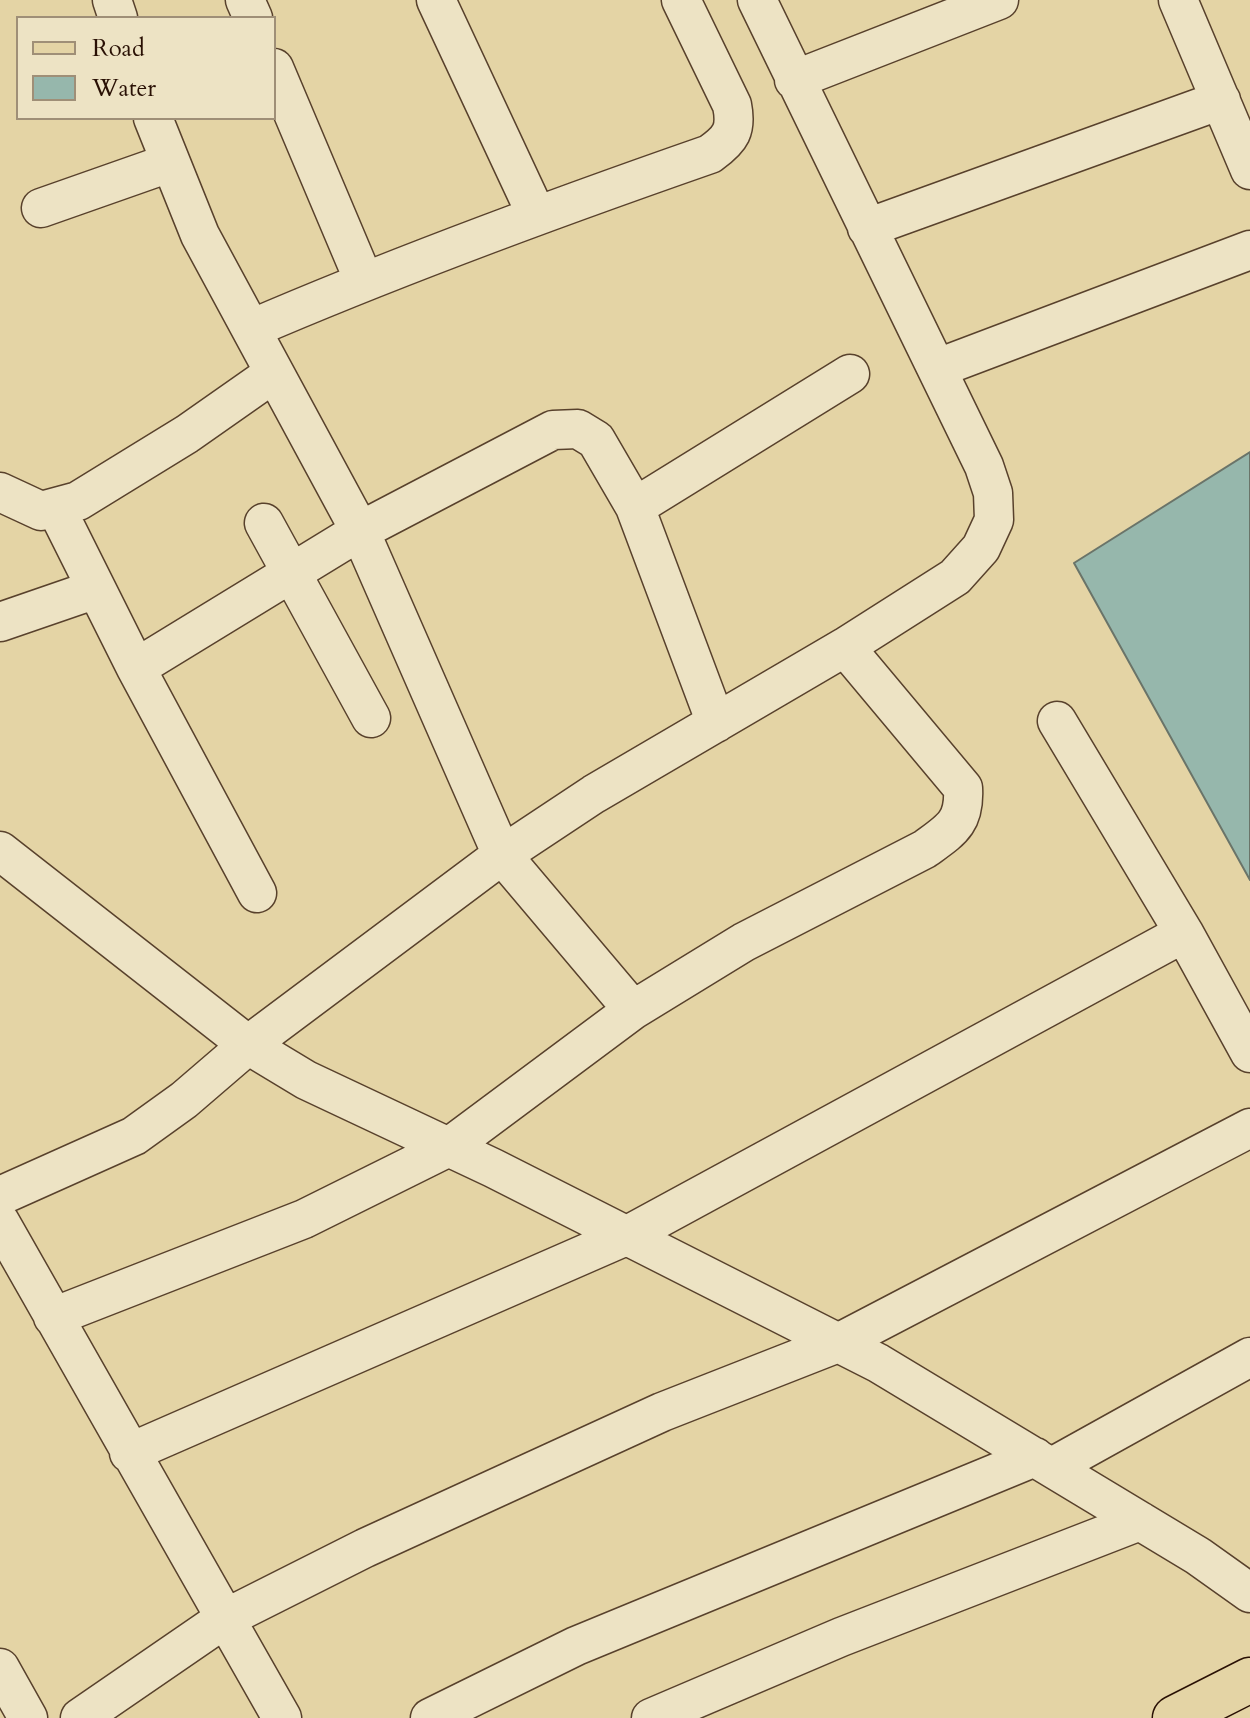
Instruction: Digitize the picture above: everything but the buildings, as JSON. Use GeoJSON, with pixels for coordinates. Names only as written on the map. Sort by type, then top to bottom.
{"type":"FeatureCollection","features":[{"type":"Feature","properties":{"kind":"main road"},"geometry":{"type":"LineString","coordinates":[[1175,1718],[1250,1680]]}},
{"type":"Feature","properties":{"kind":"street"},"geometry":{"type":"LineString","coordinates":[[436,0],[536,214]]}},
{"type":"Feature","properties":{"kind":"street"},"geometry":{"type":"LineString","coordinates":[[251,329],[536,214],[710,154],[731,139],[736,123],[732,105],[681,0]]}},
{"type":"Feature","properties":{"kind":"street"},"geometry":{"type":"LineString","coordinates":[[0,1196],[134,1136],[184,1100],[248,1045],[502,855],[594,794],[845,647],[955,577],[981,548],[994,520],[993,493],[984,466],[757,0]]}},
{"type":"Feature","properties":{"kind":"street"},"geometry":{"type":"LineString","coordinates":[[794,80],[999,0]]}},
{"type":"Feature","properties":{"kind":"street"},"geometry":{"type":"LineString","coordinates":[[1178,0],[1250,170]]}},
{"type":"Feature","properties":{"kind":"street"},"geometry":{"type":"LineString","coordinates":[[276,73],[364,281]]}},
{"type":"Feature","properties":{"kind":"street"},"geometry":{"type":"LineString","coordinates":[[867,228],[1221,100]]}},
{"type":"Feature","properties":{"kind":"street"},"geometry":{"type":"LineString","coordinates":[[154,120],[200,235],[360,531],[502,855],[633,1010]]}},
{"type":"Feature","properties":{"kind":"street"},"geometry":{"type":"LineString","coordinates":[[41,208],[169,163]]}},
{"type":"Feature","properties":{"kind":"street"},"geometry":{"type":"LineString","coordinates":[[938,368],[1250,250]]}},
{"type":"Feature","properties":{"kind":"street"},"geometry":{"type":"LineString","coordinates":[[0,492],[41,511],[57,510],[78,501],[187,434],[274,373]]}},
{"type":"Feature","properties":{"kind":"street"},"geometry":{"type":"LineString","coordinates":[[635,507],[850,374]]}},
{"type":"Feature","properties":{"kind":"street"},"geometry":{"type":"LineString","coordinates":[[136,668],[360,531],[553,430],[578,429],[596,440],[635,507],[716,723]]}},
{"type":"Feature","properties":{"kind":"street"},"geometry":{"type":"LineString","coordinates":[[57,510],[136,668],[257,893]]}},
{"type":"Feature","properties":{"kind":"street"},"geometry":{"type":"LineString","coordinates":[[264,523],[371,718]]}},
{"type":"Feature","properties":{"kind":"street"},"geometry":{"type":"LineString","coordinates":[[0,622],[96,589]]}},
{"type":"Feature","properties":{"kind":"street"},"geometry":{"type":"LineString","coordinates":[[53,1317],[304,1219],[449,1147],[633,1010],[744,942],[925,849],[952,829],[964,809],[963,788],[845,647]]}},
{"type":"Feature","properties":{"kind":"street"},"geometry":{"type":"LineString","coordinates":[[1057,721],[1184,933],[1250,1053]]}},
{"type":"Feature","properties":{"kind":"street"},"geometry":{"type":"LineString","coordinates":[[0,851],[248,1045],[306,1080],[449,1147],[878,1363],[1140,1521],[1250,1593]]}},
{"type":"Feature","properties":{"kind":"street"},"geometry":{"type":"LineString","coordinates":[[129,1453],[626,1236],[1184,933]]}},
{"type":"Feature","properties":{"kind":"street"},"geometry":{"type":"LineString","coordinates":[[80,1718],[224,1619],[365,1548],[662,1412],[838,1343],[1250,1128]]}},
{"type":"Feature","properties":{"kind":"street"},"geometry":{"type":"LineString","coordinates":[[0,1222],[282,1718]]}},
{"type":"Feature","properties":{"kind":"street"},"geometry":{"type":"LineString","coordinates":[[430,1718],[576,1646],[1044,1462],[1250,1357]]}},
{"type":"Feature","properties":{"kind":"street"},"geometry":{"type":"LineString","coordinates":[[651,1718],[841,1637],[1140,1521]]}},
{"type":"Feature","properties":{"kind":"street"},"geometry":{"type":"LineString","coordinates":[[0,1668],[28,1718]]}},
{"type":"Feature","properties":{"kind":"water"},"geometry":{"type":"Polygon","coordinates":[[[1250,452],[1250,880],[1074,563],[1250,452]]]}}]}
